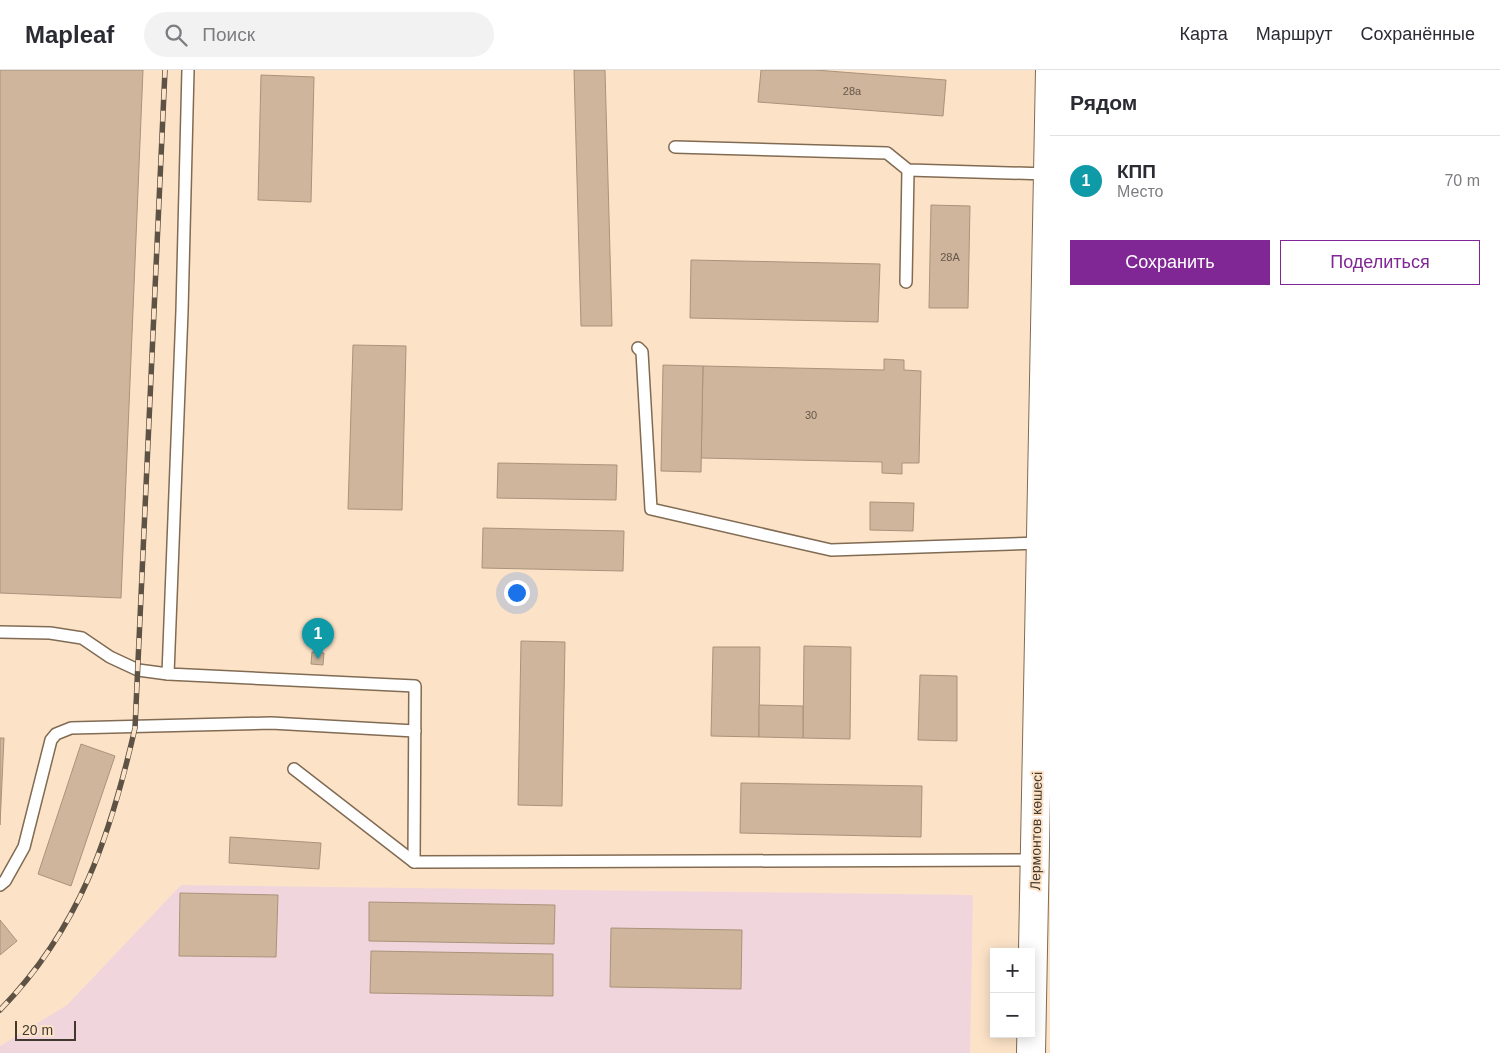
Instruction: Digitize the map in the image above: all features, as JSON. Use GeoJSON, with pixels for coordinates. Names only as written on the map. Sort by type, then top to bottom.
{"type":"FeatureCollection","features":[{"type":"Feature","properties":{"kind":"street","name":"Лермонтов көшесі"},"geometry":{"type":"LineString","coordinates":[[1031,1053],[1035,860],[1044,716],[1041,543],[1050,70]]}},
{"type":"Feature","properties":{"kind":"lane"},"geometry":{"type":"LineString","coordinates":[[168,674],[182,311],[188,70]]}},
{"type":"Feature","properties":{"kind":"lane"},"geometry":{"type":"LineString","coordinates":[[675,147],[887,153],[908,170],[1047,174]]}},
{"type":"Feature","properties":{"kind":"lane"},"geometry":{"type":"LineString","coordinates":[[906,282],[908,170]]}},
{"type":"Feature","properties":{"kind":"lane"},"geometry":{"type":"LineString","coordinates":[[638,348],[642,352],[651,509],[831,550],[1041,543]]}},
{"type":"Feature","properties":{"kind":"lane"},"geometry":{"type":"LineString","coordinates":[[0,632],[50,634],[82,638],[110,657],[138,670],[168,674],[415,686],[414,862]]}},
{"type":"Feature","properties":{"kind":"lane"},"geometry":{"type":"LineString","coordinates":[[0,885],[5,881],[24,847],[51,740],[61,731],[71,728],[271,723],[415,730]]}},
{"type":"Feature","properties":{"kind":"lane"},"geometry":{"type":"LineString","coordinates":[[294,769],[414,862],[1035,860]]}},
{"type":"Feature","properties":{"kind":"shaded area"},"geometry":{"type":"Polygon","coordinates":[[[181,885],[973,895],[970,1053],[0,1053],[0,1046],[67,1005],[181,885]]]}},
{"type":"Feature","properties":{"kind":"building"},"geometry":{"type":"Polygon","coordinates":[[[0,70],[143,70],[121,598],[0,593],[0,70]]]}},
{"type":"Feature","properties":{"kind":"building"},"geometry":{"type":"Polygon","coordinates":[[[574,70],[605,70],[612,326],[581,326],[574,70]]]}},
{"type":"Feature","properties":{"kind":"building"},"geometry":{"type":"Polygon","coordinates":[[[761,70],[815,70],[946,80],[943,116],[758,102],[761,70]]]}},
{"type":"Feature","properties":{"kind":"building"},"geometry":{"type":"Polygon","coordinates":[[[261,75],[314,77],[311,202],[258,200],[261,75]]]}},
{"type":"Feature","properties":{"kind":"building"},"geometry":{"type":"Polygon","coordinates":[[[931,205],[970,206],[968,308],[929,308],[931,205]]]}},
{"type":"Feature","properties":{"kind":"building"},"geometry":{"type":"Polygon","coordinates":[[[691,260],[880,264],[878,322],[690,318],[691,260]]]}},
{"type":"Feature","properties":{"kind":"building"},"geometry":{"type":"Polygon","coordinates":[[[353,345],[406,346],[402,510],[348,509],[353,345]]]}},
{"type":"Feature","properties":{"kind":"building"},"geometry":{"type":"Polygon","coordinates":[[[884,359],[904,360],[904,370],[921,371],[919,463],[902,463],[902,474],[882,473],[882,462],[701,458],[703,366],[884,370],[884,359]]]}},
{"type":"Feature","properties":{"kind":"building"},"geometry":{"type":"Polygon","coordinates":[[[663,365],[703,366],[701,472],[661,471],[663,365]]]}},
{"type":"Feature","properties":{"kind":"building"},"geometry":{"type":"Polygon","coordinates":[[[498,463],[617,465],[616,500],[497,498],[498,463]]]}},
{"type":"Feature","properties":{"kind":"building"},"geometry":{"type":"Polygon","coordinates":[[[870,502],[914,503],[913,531],[870,530],[870,502]]]}},
{"type":"Feature","properties":{"kind":"building"},"geometry":{"type":"Polygon","coordinates":[[[483,528],[624,531],[623,571],[482,568],[483,528]]]}},
{"type":"Feature","properties":{"kind":"building"},"geometry":{"type":"Polygon","coordinates":[[[521,641],[565,642],[562,806],[518,805],[521,641]]]}},
{"type":"Feature","properties":{"kind":"building"},"geometry":{"type":"Polygon","coordinates":[[[804,646],[851,647],[850,739],[803,738],[804,646]]]}},
{"type":"Feature","properties":{"kind":"building"},"geometry":{"type":"Polygon","coordinates":[[[713,647],[760,647],[759,737],[711,736],[713,647]]]}},
{"type":"Feature","properties":{"kind":"building"},"geometry":{"type":"Polygon","coordinates":[[[312,652],[324,653],[323,665],[311,664],[312,652]]]}},
{"type":"Feature","properties":{"kind":"building"},"geometry":{"type":"Polygon","coordinates":[[[920,675],[957,676],[957,741],[918,740],[920,675]]]}},
{"type":"Feature","properties":{"kind":"building"},"geometry":{"type":"Polygon","coordinates":[[[759,705],[803,706],[803,738],[759,737],[759,705]]]}},
{"type":"Feature","properties":{"kind":"building"},"geometry":{"type":"Polygon","coordinates":[[[0,738],[4,738],[0,825],[0,738]]]}},
{"type":"Feature","properties":{"kind":"building"},"geometry":{"type":"Polygon","coordinates":[[[81,744],[115,756],[71,886],[38,874],[81,744]]]}},
{"type":"Feature","properties":{"kind":"building"},"geometry":{"type":"Polygon","coordinates":[[[741,783],[922,786],[921,837],[740,833],[741,783]]]}},
{"type":"Feature","properties":{"kind":"building"},"geometry":{"type":"Polygon","coordinates":[[[230,837],[321,843],[319,869],[229,863],[230,837]]]}},
{"type":"Feature","properties":{"kind":"building"},"geometry":{"type":"Polygon","coordinates":[[[180,893],[278,895],[276,957],[179,956],[180,893]]]}},
{"type":"Feature","properties":{"kind":"building"},"geometry":{"type":"Polygon","coordinates":[[[369,902],[555,905],[554,944],[369,941],[369,902]]]}},
{"type":"Feature","properties":{"kind":"building"},"geometry":{"type":"Polygon","coordinates":[[[0,920],[17,941],[0,955],[0,920]]]}},
{"type":"Feature","properties":{"kind":"building"},"geometry":{"type":"Polygon","coordinates":[[[611,928],[742,930],[741,989],[610,987],[611,928]]]}},
{"type":"Feature","properties":{"kind":"building"},"geometry":{"type":"Polygon","coordinates":[[[371,951],[553,954],[553,996],[370,993],[371,951]]]}},
{"type":"Feature","properties":{"kind":"railway"},"geometry":{"type":"LineString","coordinates":[[0,1010],[28,979],[51,947],[88,879],[115,807],[135,728],[165,70]]}},
{"type":"Feature","properties":{"kind":"place","name":"КПП"},"geometry":{"type":"Point","coordinates":[318,659]}}]}
